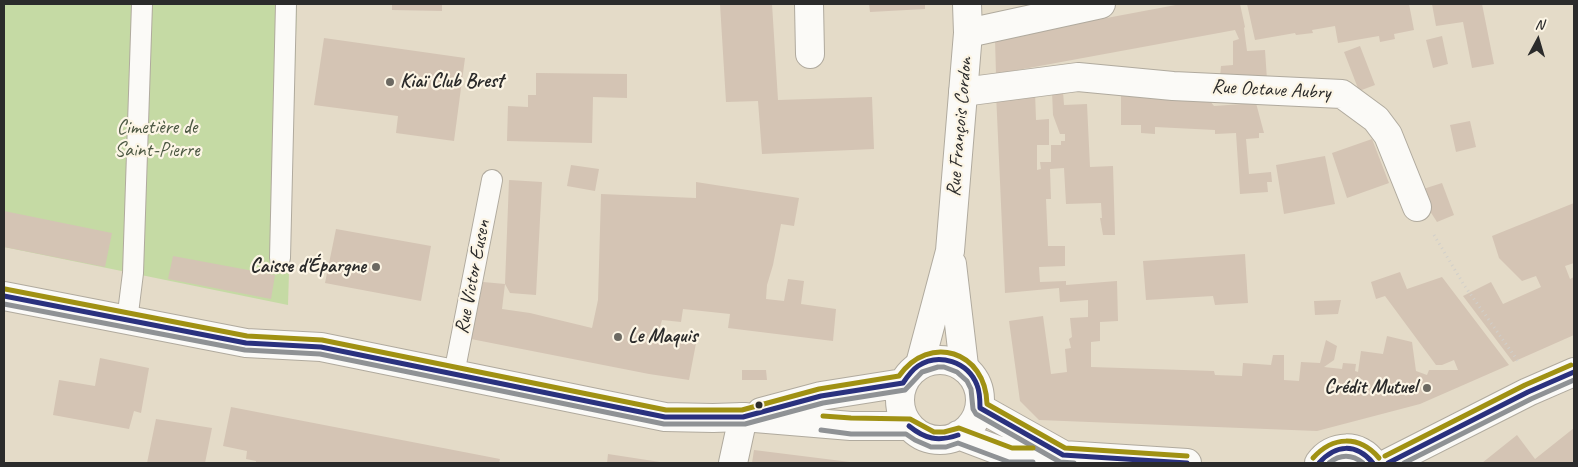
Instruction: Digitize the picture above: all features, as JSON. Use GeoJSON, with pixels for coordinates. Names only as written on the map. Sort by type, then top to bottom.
{"type":"FeatureCollection","features":[{"type":"Feature","properties":{"kind":"main road"},"geometry":{"type":"LineString","coordinates":[[808,4],[810,54]]}},
{"type":"Feature","properties":{"kind":"main road","name":"Rue François Cordon"},"geometry":{"type":"LineString","coordinates":[[964,366],[950,250],[968,33],[967,4]]}},
{"type":"Feature","properties":{"kind":"main road"},"geometry":{"type":"LineString","coordinates":[[968,33],[1101,4]]}},
{"type":"Feature","properties":{"kind":"main road","name":"Rue Octave Aubry"},"geometry":{"type":"LineString","coordinates":[[963,92],[1078,78],[1173,86],[1342,94],[1376,119],[1388,135],[1417,207]]}},
{"type":"Feature","properties":{"kind":"main road","name":"Rue François Cordon"},"geometry":{"type":"LineString","coordinates":[[911,374],[950,250]]}},
{"type":"Feature","properties":{"kind":"main road"},"geometry":{"type":"LineString","coordinates":[[4,296],[246,343],[321,346],[666,417],[713,418],[743,416],[851,426],[909,426]]}},
{"type":"Feature","properties":{"kind":"main road"},"geometry":{"type":"LineString","coordinates":[[743,416],[911,374],[931,360],[943,359],[964,366],[972,375],[980,396],[980,408],[976,419],[958,435],[945,440],[932,440],[919,434],[909,426],[899,405],[899,394],[911,374]]}},
{"type":"Feature","properties":{"kind":"main road"},"geometry":{"type":"LineString","coordinates":[[1388,463],[1536,388],[1574,372]]}},
{"type":"Feature","properties":{"kind":"main road"},"geometry":{"type":"LineString","coordinates":[[980,408],[1063,455]]}},
{"type":"Feature","properties":{"kind":"main road"},"geometry":{"type":"LineString","coordinates":[[733,463],[743,416]]}},
{"type":"Feature","properties":{"kind":"main road"},"geometry":{"type":"LineString","coordinates":[[958,435],[1011,455],[1063,455],[1187,463]]}},
{"type":"Feature","properties":{"kind":"main road"},"geometry":{"type":"LineString","coordinates":[[1319,463],[1327,454],[1336,449],[1346,448],[1356,449],[1373,463]]}},
{"type":"Feature","properties":{"kind":"lane"},"geometry":{"type":"LineString","coordinates":[[127,320],[133,273],[142,4]]}},
{"type":"Feature","properties":{"kind":"lane"},"geometry":{"type":"LineString","coordinates":[[280,258],[286,4]]}},
{"type":"Feature","properties":{"kind":"lane","name":"Rue Victor Eusen"},"geometry":{"type":"LineString","coordinates":[[454,374],[492,180]]}},
{"type":"Feature","properties":{"kind":"path"},"geometry":{"type":"LineString","coordinates":[[1417,207],[1464,284],[1536,388]]}},
{"type":"Feature","properties":{"kind":"green space","name":"Cimetière de Saint-Pierre"},"geometry":{"type":"Polygon","coordinates":[[[4,4],[297,4],[288,305],[4,247],[4,4]]]}},
{"type":"Feature","properties":{"kind":"building"},"geometry":{"type":"Polygon","coordinates":[[[392,4],[442,4],[442,11],[392,10],[392,4]]]}},
{"type":"Feature","properties":{"kind":"building"},"geometry":{"type":"Polygon","coordinates":[[[720,4],[772,4],[778,100],[872,97],[874,149],[762,154],[758,101],[726,102],[720,4]]]}},
{"type":"Feature","properties":{"kind":"building"},"geometry":{"type":"Polygon","coordinates":[[[869,4],[925,4],[925,9],[870,12],[869,4]]]}},
{"type":"Feature","properties":{"kind":"building"},"geometry":{"type":"Polygon","coordinates":[[[1181,4],[1240,4],[1245,27],[1247,51],[1265,50],[1267,80],[1220,77],[1221,66],[1233,65],[1233,41],[1239,39],[1235,30],[996,74],[995,39],[1181,4]]]}},
{"type":"Feature","properties":{"kind":"building"},"geometry":{"type":"Polygon","coordinates":[[[1247,4],[1409,4],[1414,30],[1394,34],[1395,39],[1380,42],[1379,36],[1338,43],[1335,26],[1312,30],[1313,33],[1296,35],[1295,33],[1255,40],[1247,4]]]}},
{"type":"Feature","properties":{"kind":"building"},"geometry":{"type":"Polygon","coordinates":[[[1432,4],[1482,4],[1494,64],[1472,68],[1463,22],[1436,26],[1432,4]]]}},
{"type":"Feature","properties":{"kind":"building"},"geometry":{"type":"Polygon","coordinates":[[[1442,36],[1448,64],[1433,68],[1426,40],[1442,36]]]}},
{"type":"Feature","properties":{"kind":"building","name":"Kiaï Club Brest"},"geometry":{"type":"Polygon","coordinates":[[[324,38],[465,58],[454,141],[396,133],[398,116],[314,105],[324,38]]]}},
{"type":"Feature","properties":{"kind":"building"},"geometry":{"type":"Polygon","coordinates":[[[1360,46],[1375,85],[1359,91],[1344,52],[1360,46]]]}},
{"type":"Feature","properties":{"kind":"building"},"geometry":{"type":"Polygon","coordinates":[[[536,73],[627,74],[627,98],[593,97],[592,143],[507,141],[508,106],[528,107],[528,95],[536,95],[536,73]]]}},
{"type":"Feature","properties":{"kind":"building"},"geometry":{"type":"Polygon","coordinates":[[[1052,91],[1063,91],[1064,105],[1087,104],[1090,167],[1113,166],[1115,235],[1103,235],[1100,218],[1102,218],[1101,203],[1066,204],[1064,168],[1050,169],[1051,199],[1046,199],[1048,246],[1065,246],[1065,266],[1039,267],[1040,282],[1066,281],[1066,285],[1117,281],[1118,321],[1100,322],[1100,341],[1091,342],[1091,367],[1214,371],[1215,375],[1242,376],[1243,363],[1271,365],[1273,355],[1284,355],[1284,380],[1299,381],[1301,362],[1320,363],[1326,340],[1337,346],[1334,360],[1324,367],[1342,369],[1343,363],[1356,364],[1355,371],[1358,372],[1361,351],[1383,354],[1387,336],[1412,342],[1416,371],[1427,375],[1429,370],[1458,370],[1454,360],[1442,365],[1436,365],[1385,296],[1376,299],[1371,282],[1400,272],[1407,289],[1442,277],[1509,365],[1420,404],[1317,431],[1039,420],[1020,401],[1009,321],[1043,316],[1051,374],[1067,372],[1065,349],[1071,348],[1069,339],[1072,337],[1070,318],[1088,317],[1088,300],[1060,302],[1059,288],[1005,293],[996,93],[1035,92],[1036,120],[1049,119],[1049,145],[1037,145],[1037,170],[1041,169],[1040,162],[1051,162],[1051,145],[1061,145],[1061,141],[1065,141],[1065,134],[1060,134],[1053,115],[1052,91]]]}},
{"type":"Feature","properties":{"kind":"building"},"geometry":{"type":"Polygon","coordinates":[[[1121,91],[1205,95],[1214,106],[1256,103],[1264,133],[1259,133],[1259,138],[1246,139],[1249,174],[1271,172],[1272,182],[1267,182],[1268,192],[1240,194],[1236,133],[1215,134],[1215,130],[1155,127],[1155,134],[1141,133],[1141,125],[1121,125],[1121,91]]]}},
{"type":"Feature","properties":{"kind":"building"},"geometry":{"type":"Polygon","coordinates":[[[1470,121],[1476,147],[1456,152],[1450,125],[1470,121]]]}},
{"type":"Feature","properties":{"kind":"building"},"geometry":{"type":"Polygon","coordinates":[[[1372,139],[1389,183],[1347,198],[1332,153],[1372,139]]]}},
{"type":"Feature","properties":{"kind":"building"},"geometry":{"type":"Polygon","coordinates":[[[1325,156],[1335,204],[1284,214],[1276,165],[1325,156]]]}},
{"type":"Feature","properties":{"kind":"building"},"geometry":{"type":"Polygon","coordinates":[[[571,165],[599,169],[595,191],[567,186],[571,165]]]}},
{"type":"Feature","properties":{"kind":"building"},"geometry":{"type":"Polygon","coordinates":[[[509,180],[542,182],[536,295],[510,293],[505,284],[509,180]]]}},
{"type":"Feature","properties":{"kind":"building"},"geometry":{"type":"Polygon","coordinates":[[[696,182],[799,198],[794,226],[781,224],[767,285],[766,299],[784,301],[788,279],[804,281],[801,304],[836,309],[833,341],[728,328],[730,314],[683,309],[681,322],[662,320],[658,334],[697,338],[689,380],[471,339],[483,282],[505,284],[502,309],[530,313],[592,328],[598,300],[601,194],[696,198],[696,182]]]}},
{"type":"Feature","properties":{"kind":"building"},"geometry":{"type":"Polygon","coordinates":[[[1442,183],[1454,215],[1437,222],[1417,191],[1442,183]]]}},
{"type":"Feature","properties":{"kind":"building"},"geometry":{"type":"Polygon","coordinates":[[[1574,203],[1574,263],[1565,266],[1570,279],[1574,277],[1574,335],[1513,362],[1463,296],[1491,282],[1503,304],[1541,287],[1536,276],[1522,281],[1499,258],[1492,236],[1574,203]]]}},
{"type":"Feature","properties":{"kind":"building"},"geometry":{"type":"Polygon","coordinates":[[[4,211],[112,233],[105,267],[4,247],[4,211]]]}},
{"type":"Feature","properties":{"kind":"building"},"geometry":{"type":"Polygon","coordinates":[[[336,229],[431,246],[421,301],[325,283],[336,229]]]}},
{"type":"Feature","properties":{"kind":"building"},"geometry":{"type":"Polygon","coordinates":[[[1245,254],[1248,303],[1215,305],[1213,296],[1146,300],[1143,261],[1245,254]]]}},
{"type":"Feature","properties":{"kind":"building"},"geometry":{"type":"Polygon","coordinates":[[[173,256],[275,275],[271,299],[168,279],[173,256]]]}},
{"type":"Feature","properties":{"kind":"building"},"geometry":{"type":"Polygon","coordinates":[[[1341,300],[1338,314],[1315,315],[1314,301],[1341,300]]]}},
{"type":"Feature","properties":{"kind":"building"},"geometry":{"type":"Polygon","coordinates":[[[100,358],[149,368],[141,413],[134,411],[129,429],[53,415],[59,380],[95,386],[100,358]]]}},
{"type":"Feature","properties":{"kind":"building"},"geometry":{"type":"Polygon","coordinates":[[[742,370],[766,370],[767,380],[742,380],[742,370]]]}},
{"type":"Feature","properties":{"kind":"building"},"geometry":{"type":"Polygon","coordinates":[[[231,407],[500,459],[499,463],[256,463],[256,461],[246,459],[247,451],[223,446],[231,407]]]}},
{"type":"Feature","properties":{"kind":"building"},"geometry":{"type":"Polygon","coordinates":[[[156,419],[212,428],[205,463],[147,463],[156,419]]]}},
{"type":"Feature","properties":{"kind":"building"},"geometry":{"type":"Polygon","coordinates":[[[1574,428],[1574,463],[1482,463],[1517,435],[1535,459],[1574,428]]]}},
{"type":"Feature","properties":{"kind":"building"},"geometry":{"type":"Polygon","coordinates":[[[754,450],[850,462],[850,463],[752,463],[754,450]]]}},
{"type":"Feature","properties":{"kind":"building"},"geometry":{"type":"Polygon","coordinates":[[[608,454],[660,462],[607,463],[608,454]]]}},
{"type":"Feature","properties":{"kind":"transit line"},"geometry":{"type":"LineString","coordinates":[[5,289],[247,336],[322,340],[666,410],[742,410],[819,389],[899,376],[911,363],[925,355],[940,352],[954,354],[967,361],[977,371],[984,386],[987,404],[1065,448],[1187,456]]}},
{"type":"Feature","properties":{"kind":"transit line"},"geometry":{"type":"LineString","coordinates":[[4,296],[246,343],[321,347],[665,417],[743,417],[821,396],[903,383],[918,366],[926,362],[944,360],[960,365],[973,377],[979,390],[980,408],[1063,455],[1187,463]]}},
{"type":"Feature","properties":{"kind":"transit line"},"geometry":{"type":"LineString","coordinates":[[4,304],[245,350],[320,354],[664,424],[745,424],[823,403],[905,390],[922,372],[944,367],[957,372],[967,381],[971,389],[973,409],[976,414],[1060,462],[1074,463]]}},
{"type":"Feature","properties":{"kind":"transit line"},"geometry":{"type":"LineString","coordinates":[[1385,456],[1525,385],[1571,365]]}},
{"type":"Feature","properties":{"kind":"transit line"},"geometry":{"type":"LineString","coordinates":[[1388,463],[1528,392],[1574,372]]}},
{"type":"Feature","properties":{"kind":"transit line"},"geometry":{"type":"LineString","coordinates":[[1404,463],[1531,399],[1574,380]]}},
{"type":"Feature","properties":{"kind":"transit line"},"geometry":{"type":"LineString","coordinates":[[823,416],[910,419],[934,432],[944,432],[959,428],[1012,448],[1033,448]]}},
{"type":"Feature","properties":{"kind":"transit line"},"geometry":{"type":"LineString","coordinates":[[909,426],[921,434],[932,438],[938,439],[958,435]]}},
{"type":"Feature","properties":{"kind":"transit line"},"geometry":{"type":"LineString","coordinates":[[821,430],[851,434],[906,434],[931,447],[946,447],[958,443],[1009,462],[1033,462]]}},
{"type":"Feature","properties":{"kind":"transit line"},"geometry":{"type":"LineString","coordinates":[[1313,458],[1329,445],[1346,441],[1363,445],[1379,458]]}},
{"type":"Feature","properties":{"kind":"transit line"},"geometry":{"type":"LineString","coordinates":[[1319,463],[1332,452],[1346,448],[1360,452],[1373,463]]}},
{"type":"Feature","properties":{"kind":"transit line"},"geometry":{"type":"LineString","coordinates":[[1329,463],[1337,458],[1346,456],[1355,458],[1363,463]]}},
{"type":"Feature","properties":{"kind":"place","name":"Kiaï Club Brest"},"geometry":{"type":"Point","coordinates":[390,82]}},
{"type":"Feature","properties":{"kind":"place","name":"Caisse d'Épargne"},"geometry":{"type":"Point","coordinates":[376,267]}},
{"type":"Feature","properties":{"kind":"place","name":"Le Maquis"},"geometry":{"type":"Point","coordinates":[618,337]}},
{"type":"Feature","properties":{"kind":"place","name":"Crédit Mutuel"},"geometry":{"type":"Point","coordinates":[1427,388]}}]}
